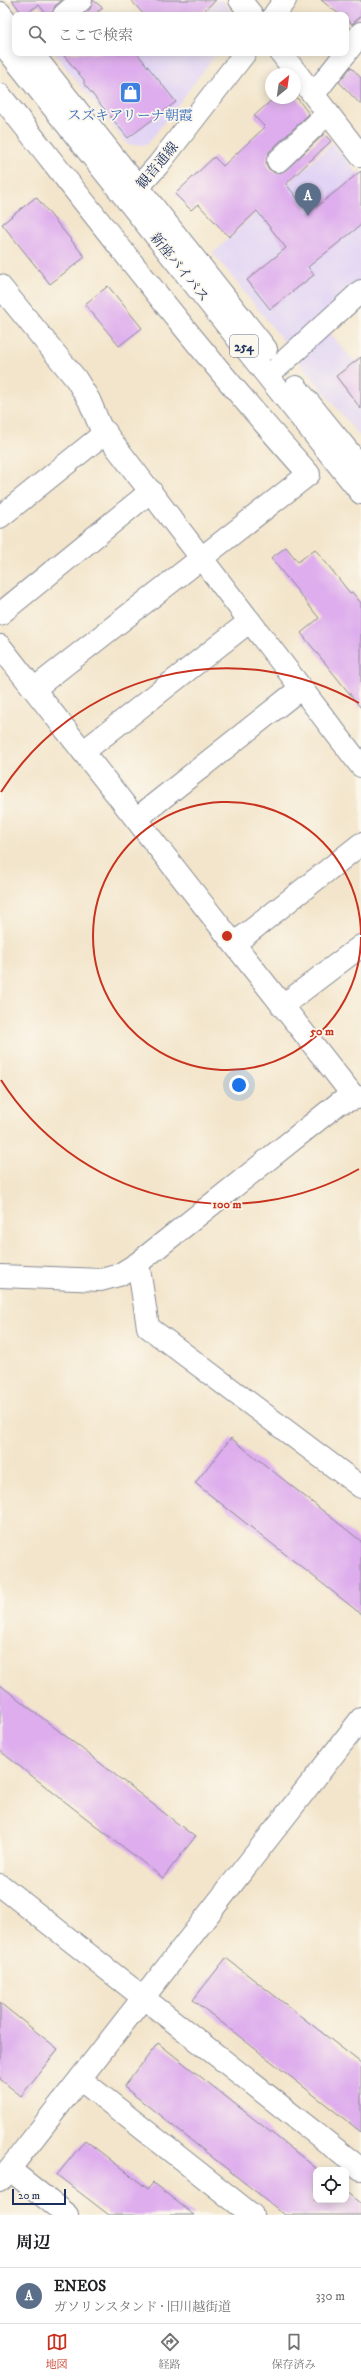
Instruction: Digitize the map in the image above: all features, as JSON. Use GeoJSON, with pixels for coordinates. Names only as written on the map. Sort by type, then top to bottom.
{"type":"FeatureCollection","features":[{"type":"Feature","properties":{"kind":"main road"},"geometry":{"type":"LineString","coordinates":[[67,12],[81,0]]}},
{"type":"Feature","properties":{"kind":"main road"},"geometry":{"type":"LineString","coordinates":[[240,0],[250,12]]}},
{"type":"Feature","properties":{"kind":"main road"},"geometry":{"type":"LineString","coordinates":[[276,12],[285,0]]}},
{"type":"Feature","properties":{"kind":"main road"},"geometry":{"type":"LineString","coordinates":[[0,13],[12,28]]}},
{"type":"Feature","properties":{"kind":"main road"},"geometry":{"type":"LineString","coordinates":[[349,49],[361,33]]}},
{"type":"Feature","properties":{"kind":"main road","name":"新座バイパス"},"geometry":{"type":"LineString","coordinates":[[0,41],[12,55]]}},
{"type":"Feature","properties":{"kind":"main road","name":"新座バイパス"},"geometry":{"type":"LineString","coordinates":[[13,56],[279,366],[361,467]]}},
{"type":"Feature","properties":{"kind":"main road","name":"新座バイパス"},"geometry":{"type":"LineString","coordinates":[[34,56],[133,194],[361,493]]}},
{"type":"Feature","properties":{"kind":"main road","name":"観音通線"},"geometry":{"type":"LineString","coordinates":[[133,194],[158,165],[243,56]]}},
{"type":"Feature","properties":{"kind":"main road"},"geometry":{"type":"LineString","coordinates":[[283,56],[361,156]]}},
{"type":"Feature","properties":{"kind":"main road"},"geometry":{"type":"LineString","coordinates":[[314,94],[344,56]]}},
{"type":"Feature","properties":{"kind":"main road"},"geometry":{"type":"LineString","coordinates":[[0,95],[193,339],[260,419],[309,474],[34,689]]}},
{"type":"Feature","properties":{"kind":"main road"},"geometry":{"type":"LineString","coordinates":[[278,161],[328,113]]}},
{"type":"Feature","properties":{"kind":"main road"},"geometry":{"type":"LineString","coordinates":[[0,286],[76,379],[89,400],[100,426],[361,766]]}},
{"type":"Feature","properties":{"kind":"main road"},"geometry":{"type":"LineString","coordinates":[[279,366],[361,291]]}},
{"type":"Feature","properties":{"kind":"main road"},"geometry":{"type":"LineString","coordinates":[[0,517],[106,432]]}},
{"type":"Feature","properties":{"kind":"main road"},"geometry":{"type":"LineString","coordinates":[[0,614],[151,491]]}},
{"type":"Feature","properties":{"kind":"main road"},"geometry":{"type":"LineString","coordinates":[[83,752],[250,621]]}},
{"type":"Feature","properties":{"kind":"main road"},"geometry":{"type":"LineString","coordinates":[[0,646],[282,1006],[358,1098],[339,1103],[138,1263],[119,1275],[101,1280],[0,1276]]}},
{"type":"Feature","properties":{"kind":"main road"},"geometry":{"type":"LineString","coordinates":[[136,819],[301,688]]}},
{"type":"Feature","properties":{"kind":"main road"},"geometry":{"type":"LineString","coordinates":[[234,944],[361,844]]}},
{"type":"Feature","properties":{"kind":"main road"},"geometry":{"type":"LineString","coordinates":[[282,1006],[361,946]]}},
{"type":"Feature","properties":{"kind":"main road"},"geometry":{"type":"LineString","coordinates":[[138,1263],[148,1327],[361,1487]]}},
{"type":"Feature","properties":{"kind":"main road"},"geometry":{"type":"LineString","coordinates":[[67,2215],[5,2175],[361,1719]]}},
{"type":"Feature","properties":{"kind":"main road"},"geometry":{"type":"LineString","coordinates":[[0,1885],[361,2169]]}},
{"type":"Feature","properties":{"kind":"main road"},"geometry":{"type":"LineString","coordinates":[[80,2079],[252,2215]]}},
{"type":"Feature","properties":{"kind":"shaded area"},"geometry":{"type":"Polygon","coordinates":[[[219,0],[222,0],[231,12],[205,12],[219,0]]]}},
{"type":"Feature","properties":{"kind":"shaded area","name":"スズキアリーナ朝霞"},"geometry":{"type":"Polygon","coordinates":[[[56,56],[215,56],[147,145],[128,145],[56,56]]]}},
{"type":"Feature","properties":{"kind":"shaded area"},"geometry":{"type":"Polygon","coordinates":[[[333,143],[361,178],[361,282],[289,348],[213,253],[333,143]]]}},
{"type":"Feature","properties":{"kind":"shaded area"},"geometry":{"type":"Polygon","coordinates":[[[327,330],[361,369],[361,438],[298,360],[327,330]]]}},
{"type":"Feature","properties":{"kind":"building"},"geometry":{"type":"Polygon","coordinates":[[[12,0],[62,0],[55,6],[53,12],[45,12],[39,5],[28,12],[21,12],[12,0]]]}},
{"type":"Feature","properties":{"kind":"building"},"geometry":{"type":"Polygon","coordinates":[[[93,0],[103,8],[97,12],[86,12],[90,9],[93,0]]]}},
{"type":"Feature","properties":{"kind":"building"},"geometry":{"type":"Polygon","coordinates":[[[131,0],[216,0],[202,12],[141,12],[131,0]]]}},
{"type":"Feature","properties":{"kind":"building"},"geometry":{"type":"Polygon","coordinates":[[[321,0],[361,0],[361,16],[352,24],[349,22],[349,12],[336,12],[321,0]]]}},
{"type":"Feature","properties":{"kind":"building","name":"スズキアリーナ朝霞"},"geometry":{"type":"Polygon","coordinates":[[[64,56],[139,56],[176,102],[128,138],[84,84],[84,80],[64,56]]]}},
{"type":"Feature","properties":{"kind":"building"},"geometry":{"type":"Polygon","coordinates":[[[351,67],[361,78],[361,105],[339,82],[351,67]]]}},
{"type":"Feature","properties":{"kind":"building"},"geometry":{"type":"Polygon","coordinates":[[[301,103],[309,114],[269,152],[266,164],[269,169],[275,173],[286,170],[324,134],[331,141],[286,184],[309,213],[361,171],[361,225],[308,267],[314,275],[270,309],[247,280],[286,248],[257,211],[229,237],[198,204],[191,210],[175,194],[214,157],[223,166],[265,127],[254,116],[267,104],[301,103]]]}},
{"type":"Feature","properties":{"kind":"building"},"geometry":{"type":"Polygon","coordinates":[[[36,197],[85,257],[50,284],[2,224],[36,197]]]}},
{"type":"Feature","properties":{"kind":"building"},"geometry":{"type":"Polygon","coordinates":[[[108,286],[142,328],[119,346],[85,304],[108,286]]]}},
{"type":"Feature","properties":{"kind":"building"},"geometry":{"type":"Polygon","coordinates":[[[361,357],[361,409],[336,376],[361,357]]]}},
{"type":"Feature","properties":{"kind":"building"},"geometry":{"type":"Polygon","coordinates":[[[286,547],[298,562],[315,549],[350,593],[352,592],[361,603],[361,708],[301,633],[319,618],[271,558],[286,547]]]}},
{"type":"Feature","properties":{"kind":"building"},"geometry":{"type":"Polygon","coordinates":[[[231,1438],[361,1541],[361,1614],[195,1483],[231,1438]]]}},
{"type":"Feature","properties":{"kind":"building"},"geometry":{"type":"Polygon","coordinates":[[[0,1685],[195,1837],[163,1878],[0,1751],[0,1685]]]}},
{"type":"Feature","properties":{"kind":"building"},"geometry":{"type":"Polygon","coordinates":[[[226,1958],[361,2063],[361,2132],[193,2000],[226,1958]]]}},
{"type":"Feature","properties":{"kind":"building"},"geometry":{"type":"Polygon","coordinates":[[[0,2003],[58,2049],[21,2096],[0,2079],[0,2003]]]}},
{"type":"Feature","properties":{"kind":"building"},"geometry":{"type":"Polygon","coordinates":[[[158,2043],[315,2167],[313,2167],[313,2203],[349,2203],[349,2193],[361,2203],[361,2215],[285,2215],[124,2087],[158,2043]]]}},
{"type":"Feature","properties":{"kind":"building"},"geometry":{"type":"Polygon","coordinates":[[[85,2140],[148,2189],[153,2183],[194,2215],[109,2215],[57,2175],[85,2140]]]}},
{"type":"Feature","properties":{"kind":"place","name":"スズキアリーナ朝霞"},"geometry":{"type":"Point","coordinates":[130,93]}},
{"type":"Feature","properties":{"kind":"place","name":"ENEOS"},"geometry":{"type":"Point","coordinates":[308,216]}}]}
